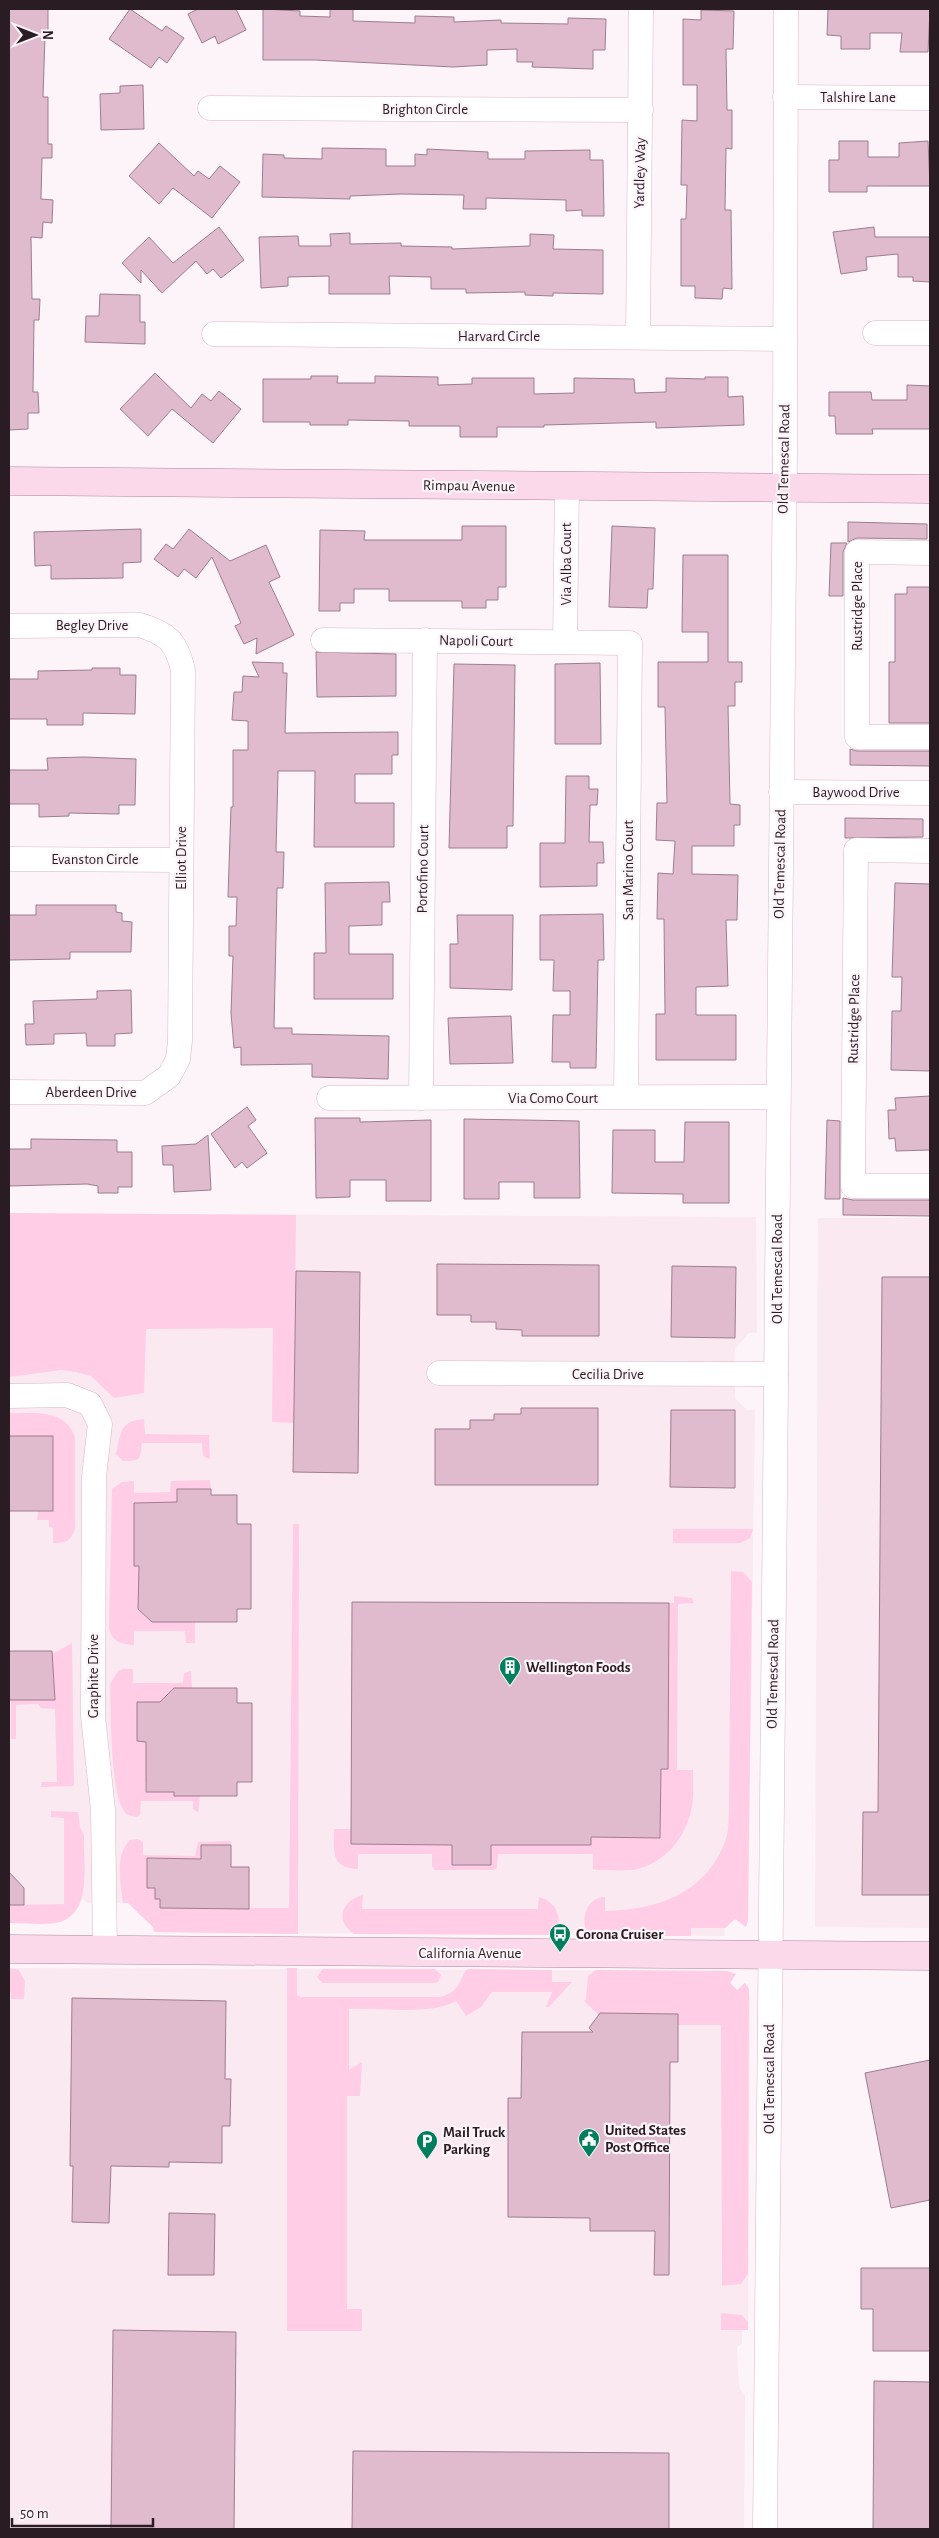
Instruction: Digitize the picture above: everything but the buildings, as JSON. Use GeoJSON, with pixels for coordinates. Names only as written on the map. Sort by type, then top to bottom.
{"type":"FeatureCollection","features":[{"type":"Feature","properties":{"kind":"main road","name":"Rimpau Avenue"},"geometry":{"type":"LineString","coordinates":[[9,481],[930,489]]}},
{"type":"Feature","properties":{"kind":"main road","name":"California Avenue"},"geometry":{"type":"LineString","coordinates":[[9,1949],[930,1956]]}},
{"type":"Feature","properties":{"kind":"street","name":"Yardley Way"},"geometry":{"type":"LineString","coordinates":[[638,337],[641,9]]}},
{"type":"Feature","properties":{"kind":"street","name":"Old Temescal Road"},"geometry":{"type":"LineString","coordinates":[[765,2529],[784,488],[786,9]]}},
{"type":"Feature","properties":{"kind":"street","name":"Talshire Lane"},"geometry":{"type":"LineString","coordinates":[[785,97],[930,98]]}},
{"type":"Feature","properties":{"kind":"street","name":"Brighton Circle"},"geometry":{"type":"LineString","coordinates":[[210,108],[641,110]]}},
{"type":"Feature","properties":{"kind":"street"},"geometry":{"type":"LineString","coordinates":[[875,333],[930,333]]}},
{"type":"Feature","properties":{"kind":"street","name":"Harvard Circle"},"geometry":{"type":"LineString","coordinates":[[214,334],[785,339]]}},
{"type":"Feature","properties":{"kind":"street","name":"Via Alba Court"},"geometry":{"type":"LineString","coordinates":[[566,642],[567,487]]}},
{"type":"Feature","properties":{"kind":"street","name":"Rustridge Place"},"geometry":{"type":"LineString","coordinates":[[930,553],[857,552],[857,737],[930,737]]}},
{"type":"Feature","properties":{"kind":"street","name":"Begley Drive"},"geometry":{"type":"LineString","coordinates":[[9,626],[140,625],[158,631],[171,640]]}},
{"type":"Feature","properties":{"kind":"street","name":"Elliot Drive"},"geometry":{"type":"LineString","coordinates":[[169,1076],[178,1059],[180,1042],[183,670],[179,654],[171,640]]}},
{"type":"Feature","properties":{"kind":"street","name":"Napoli Court"},"geometry":{"type":"LineString","coordinates":[[323,640],[630,643]]}},
{"type":"Feature","properties":{"kind":"street","name":"Portofino Court"},"geometry":{"type":"LineString","coordinates":[[420,1098],[425,640]]}},
{"type":"Feature","properties":{"kind":"street","name":"San Marino Court"},"geometry":{"type":"LineString","coordinates":[[626,1097],[630,643]]}},
{"type":"Feature","properties":{"kind":"street","name":"Baywood Drive"},"geometry":{"type":"LineString","coordinates":[[781,792],[930,793]]}},
{"type":"Feature","properties":{"kind":"street","name":"Rustridge Place"},"geometry":{"type":"LineString","coordinates":[[930,851],[856,850],[853,1186],[930,1186]]}},
{"type":"Feature","properties":{"kind":"street","name":"Evanston Circle"},"geometry":{"type":"LineString","coordinates":[[9,859],[181,860]]}},
{"type":"Feature","properties":{"kind":"street","name":"Aberdeen Drive"},"geometry":{"type":"LineString","coordinates":[[9,1092],[145,1093],[169,1076]]}},
{"type":"Feature","properties":{"kind":"street","name":"Via Como Court"},"geometry":{"type":"LineString","coordinates":[[329,1098],[777,1097]]}},
{"type":"Feature","properties":{"kind":"street","name":"Cecilia Drive"},"geometry":{"type":"LineString","coordinates":[[439,1373],[776,1374]]}},
{"type":"Feature","properties":{"kind":"street","name":"Graphite Drive"},"geometry":{"type":"LineString","coordinates":[[9,1396],[66,1395],[90,1404],[100,1424],[94,1477],[92,1716],[103,1810],[105,1950]]}},
{"type":"Feature","properties":{"kind":"shaded area"},"geometry":{"type":"Polygon","coordinates":[[[9,1213],[756,1217],[757,1333],[749,1333],[735,1349],[735,1398],[747,1410],[755,1410],[748,1920],[746,1927],[735,1919],[725,1928],[725,1936],[154,1932],[153,1927],[128,1903],[87,1903],[83,1899],[74,1913],[60,1922],[9,1923],[9,1213]]]}},
{"type":"Feature","properties":{"kind":"shaded area"},"geometry":{"type":"Polygon","coordinates":[[[9,1213],[296,1215],[294,1423],[272,1422],[273,1328],[146,1329],[144,1393],[114,1398],[91,1376],[61,1370],[9,1377],[9,1213]]]}},
{"type":"Feature","properties":{"kind":"shaded area"},"geometry":{"type":"Polygon","coordinates":[[[818,1218],[930,1218],[930,1928],[815,1927],[818,1218]]]}},
{"type":"Feature","properties":{"kind":"shaded area"},"geometry":{"type":"Polygon","coordinates":[[[9,1413],[38,1413],[57,1417],[71,1428],[75,1438],[75,1528],[72,1536],[64,1542],[53,1543],[53,1528],[49,1527],[49,1520],[37,1520],[38,1511],[53,1510],[53,1436],[9,1436],[9,1413]]]}},
{"type":"Feature","properties":{"kind":"shaded area"},"geometry":{"type":"Polygon","coordinates":[[[144,1419],[145,1434],[209,1435],[210,1459],[203,1456],[202,1443],[142,1443],[140,1456],[136,1460],[123,1461],[116,1454],[123,1429],[130,1422],[144,1419]]]}},
{"type":"Feature","properties":{"kind":"shaded area"},"geometry":{"type":"Polygon","coordinates":[[[210,1480],[211,1489],[177,1502],[134,1503],[139,1566],[138,1609],[152,1622],[195,1622],[195,1643],[186,1643],[185,1631],[134,1631],[134,1645],[118,1641],[112,1636],[109,1628],[112,1489],[122,1482],[134,1481],[134,1493],[170,1492],[171,1481],[210,1480]]]}},
{"type":"Feature","properties":{"kind":"shaded area"},"geometry":{"type":"Polygon","coordinates":[[[293,1524],[299,1524],[298,1934],[154,1932],[153,1927],[128,1903],[123,1903],[120,1862],[125,1846],[130,1840],[138,1839],[143,1842],[143,1855],[195,1856],[198,1842],[231,1841],[231,1845],[202,1845],[201,1859],[147,1858],[147,1887],[155,1888],[155,1899],[160,1899],[160,1908],[289,1908],[293,1524]]]}},
{"type":"Feature","properties":{"kind":"shaded area"},"geometry":{"type":"Polygon","coordinates":[[[673,1529],[753,1529],[750,1538],[740,1543],[673,1543],[673,1529]]]}},
{"type":"Feature","properties":{"kind":"shaded area"},"geometry":{"type":"Polygon","coordinates":[[[731,1571],[743,1572],[752,1582],[748,1920],[746,1927],[735,1919],[725,1928],[691,1928],[691,1936],[589,1936],[586,1930],[585,1918],[586,1911],[593,1901],[605,1897],[605,1911],[625,1910],[662,1902],[678,1895],[707,1873],[718,1858],[726,1839],[729,1812],[731,1571]]]}},
{"type":"Feature","properties":{"kind":"shaded area"},"geometry":{"type":"Polygon","coordinates":[[[674,1596],[692,1598],[694,1603],[678,1604],[677,1770],[693,1770],[693,1792],[692,1806],[685,1828],[673,1847],[664,1855],[645,1867],[633,1870],[593,1869],[593,1854],[498,1854],[497,1868],[493,1870],[435,1870],[432,1866],[432,1854],[358,1854],[358,1869],[349,1868],[338,1862],[334,1851],[334,1829],[351,1829],[351,1844],[591,1845],[591,1837],[660,1838],[661,1769],[668,1769],[669,1603],[674,1603],[674,1596]]]}},
{"type":"Feature","properties":{"kind":"shaded area"},"geometry":{"type":"Polygon","coordinates":[[[72,1643],[74,1786],[41,1787],[42,1782],[57,1782],[55,1709],[41,1708],[38,1704],[16,1705],[16,1739],[11,1739],[11,1700],[55,1700],[52,1654],[72,1643]]]}},
{"type":"Feature","properties":{"kind":"shaded area"},"geometry":{"type":"Polygon","coordinates":[[[133,1669],[133,1683],[183,1683],[184,1673],[191,1671],[192,1688],[160,1702],[137,1702],[137,1741],[146,1742],[149,1782],[145,1782],[145,1792],[174,1792],[174,1796],[200,1796],[198,1812],[193,1809],[193,1801],[141,1801],[140,1815],[137,1817],[125,1813],[119,1801],[116,1787],[111,1731],[110,1684],[118,1671],[133,1669]]]}},
{"type":"Feature","properties":{"kind":"shaded area"},"geometry":{"type":"Polygon","coordinates":[[[51,1811],[78,1812],[80,1827],[84,1835],[85,1873],[81,1899],[76,1910],[68,1918],[56,1923],[9,1923],[9,1905],[64,1904],[64,1818],[51,1817],[51,1811]]]}},
{"type":"Feature","properties":{"kind":"shaded area"},"geometry":{"type":"Polygon","coordinates":[[[363,1895],[362,1909],[538,1909],[539,1897],[545,1899],[554,1907],[559,1917],[559,1923],[554,1935],[354,1934],[344,1923],[343,1911],[350,1901],[363,1895]]]}},
{"type":"Feature","properties":{"kind":"shaded area"},"geometry":{"type":"Polygon","coordinates":[[[9,1968],[727,1971],[736,1974],[730,1983],[737,1990],[745,1983],[749,1989],[750,1998],[748,2330],[742,2330],[742,2344],[737,2347],[739,2387],[745,2395],[744,2527],[742,2529],[9,2529],[9,1968]]]}},
{"type":"Feature","properties":{"kind":"shaded area"},"geometry":{"type":"Polygon","coordinates":[[[9,1968],[19,1970],[25,1981],[24,1999],[11,1999],[11,1992],[9,1992],[9,1968]]]}},
{"type":"Feature","properties":{"kind":"shaded area"},"geometry":{"type":"Polygon","coordinates":[[[287,1968],[297,1968],[297,1995],[300,1997],[440,1997],[453,1991],[468,1969],[552,1970],[552,1982],[572,1982],[549,2007],[546,2007],[552,1992],[492,1992],[481,2007],[466,2016],[456,2001],[445,2006],[418,2010],[349,2009],[349,2070],[362,2062],[360,2096],[347,2096],[347,2309],[362,2309],[362,2331],[287,2331],[287,1968]]]}},
{"type":"Feature","properties":{"kind":"shaded area"},"geometry":{"type":"Polygon","coordinates":[[[323,1969],[435,1969],[441,1975],[438,1982],[435,1983],[322,1983],[317,1977],[323,1969]]]}},
{"type":"Feature","properties":{"kind":"shaded area"},"geometry":{"type":"Polygon","coordinates":[[[596,1970],[727,1971],[736,1974],[730,1983],[737,1990],[745,1983],[749,1989],[748,2274],[741,2284],[722,2286],[721,2025],[678,2025],[678,2014],[600,2013],[599,2015],[584,2001],[586,1999],[588,1976],[596,1970]]]}},
{"type":"Feature","properties":{"kind":"shaded area"},"geometry":{"type":"Polygon","coordinates":[[[721,2313],[742,2315],[748,2322],[748,2330],[721,2330],[721,2313]]]}},
{"type":"Feature","properties":{"kind":"place","name":"Wellington Foods"},"geometry":{"type":"Point","coordinates":[510,1686]}},
{"type":"Feature","properties":{"kind":"place","name":"Corona Cruiser"},"geometry":{"type":"Point","coordinates":[560,1953]}},
{"type":"Feature","properties":{"kind":"place","name":"United States Post Office"},"geometry":{"type":"Point","coordinates":[589,2158]}},
{"type":"Feature","properties":{"kind":"place","name":"Mail Truck Parking"},"geometry":{"type":"Point","coordinates":[427,2160]}}]}
